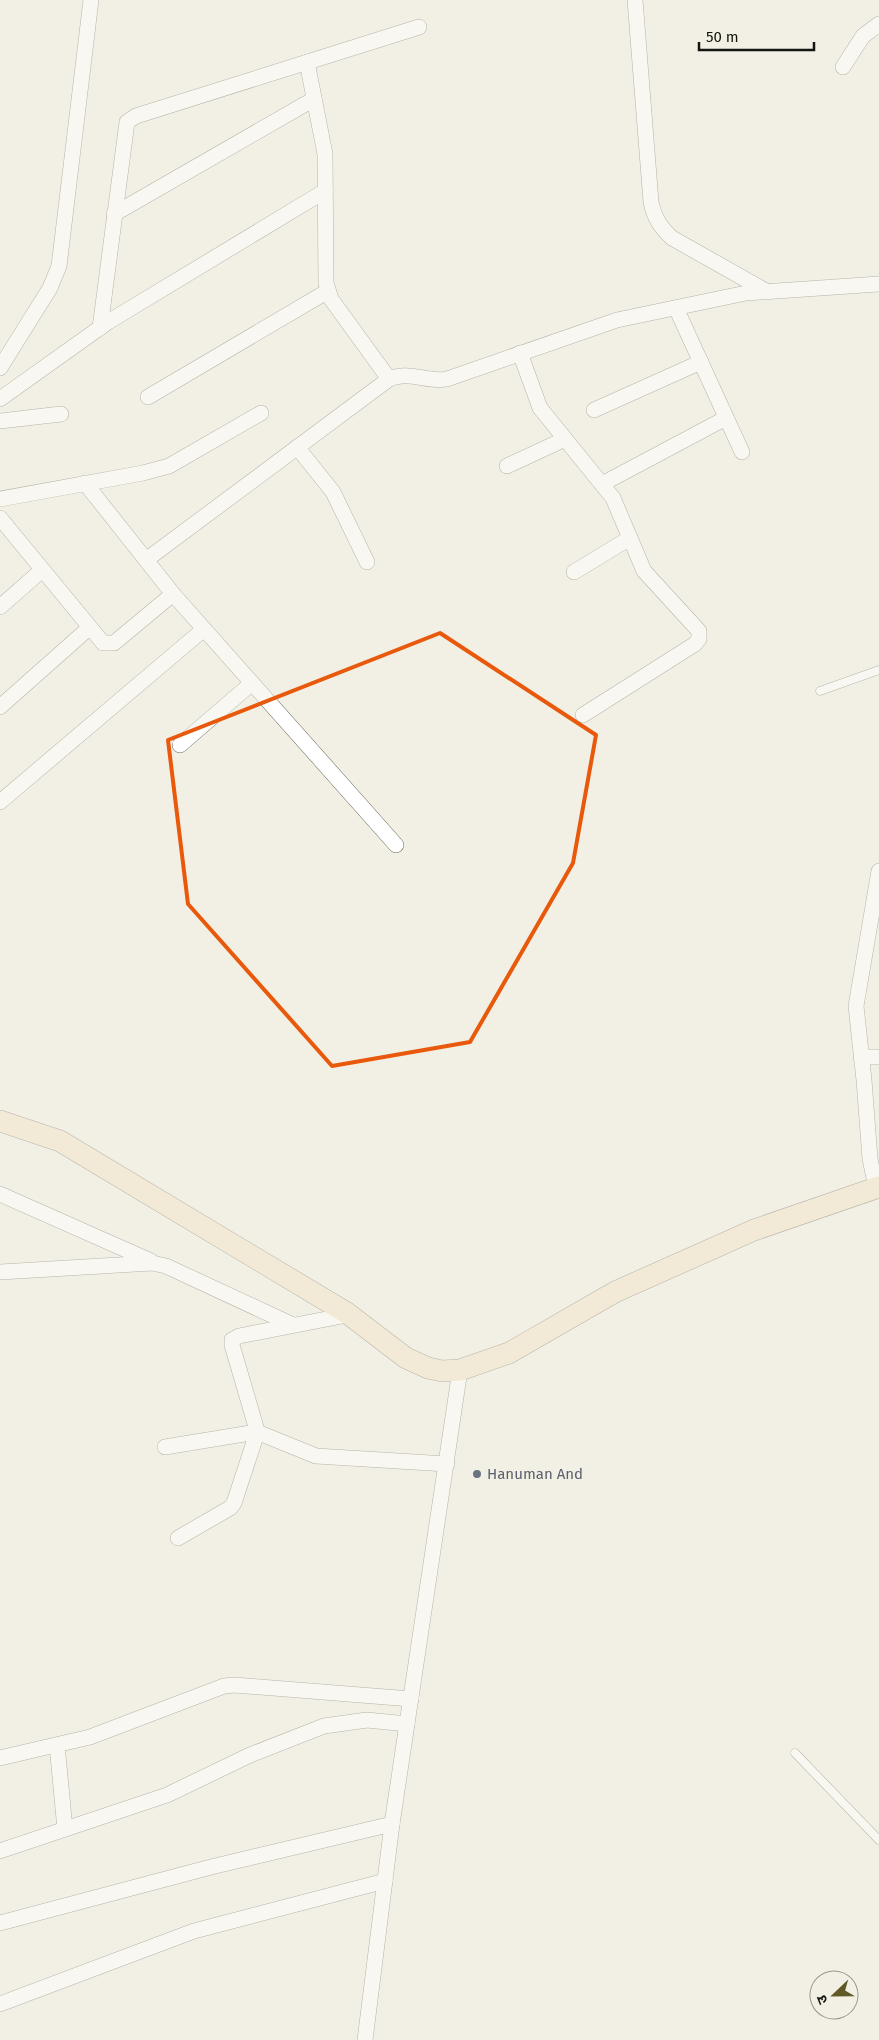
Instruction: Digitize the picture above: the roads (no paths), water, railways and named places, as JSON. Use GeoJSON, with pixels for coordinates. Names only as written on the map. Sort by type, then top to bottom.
{"type":"FeatureCollection","features":[{"type":"Feature","properties":{"kind":"main road"},"geometry":{"type":"LineString","coordinates":[[0,1121],[60,1141],[347,1313],[347,1315],[406,1358],[428,1368],[442,1371],[460,1370],[509,1354],[615,1292],[754,1230],[878,1187]]}},
{"type":"Feature","properties":{"kind":"street"},"geometry":{"type":"LineString","coordinates":[[0,368],[50,288],[59,266],[90,0]]}},
{"type":"Feature","properties":{"kind":"street"},"geometry":{"type":"LineString","coordinates":[[635,0],[653,214],[659,224],[672,238],[766,291]]}},
{"type":"Feature","properties":{"kind":"street"},"geometry":{"type":"LineString","coordinates":[[843,67],[863,36],[879,24]]}},
{"type":"Feature","properties":{"kind":"street"},"geometry":{"type":"LineString","coordinates":[[100,328],[127,122],[136,116],[418,27]]}},
{"type":"Feature","properties":{"kind":"street"},"geometry":{"type":"LineString","coordinates":[[306,62],[325,154],[325,275],[328,291],[388,379]]}},
{"type":"Feature","properties":{"kind":"street"},"geometry":{"type":"LineString","coordinates":[[114,214],[314,99]]}},
{"type":"Feature","properties":{"kind":"street"},"geometry":{"type":"LineString","coordinates":[[0,399],[100,328],[325,191]]}},
{"type":"Feature","properties":{"kind":"street"},"geometry":{"type":"LineString","coordinates":[[146,560],[388,379],[398,375],[440,380],[608,323],[746,294],[879,284]]}},
{"type":"Feature","properties":{"kind":"street"},"geometry":{"type":"LineString","coordinates":[[148,397],[328,291]]}},
{"type":"Feature","properties":{"kind":"street"},"geometry":{"type":"LineString","coordinates":[[676,308],[742,452]]}},
{"type":"Feature","properties":{"kind":"street"},"geometry":{"type":"LineString","coordinates":[[520,353],[536,400],[618,506],[644,571],[699,631],[699,639],[695,644],[583,715]]}},
{"type":"Feature","properties":{"kind":"street"},"geometry":{"type":"LineString","coordinates":[[594,410],[701,362]]}},
{"type":"Feature","properties":{"kind":"street"},"geometry":{"type":"LineString","coordinates":[[0,499],[85,484],[169,466],[261,413]]}},
{"type":"Feature","properties":{"kind":"street"},"geometry":{"type":"LineString","coordinates":[[0,421],[61,414]]}},
{"type":"Feature","properties":{"kind":"street"},"geometry":{"type":"LineString","coordinates":[[602,484],[726,418]]}},
{"type":"Feature","properties":{"kind":"street"},"geometry":{"type":"LineString","coordinates":[[507,466],[565,439]]}},
{"type":"Feature","properties":{"kind":"street"},"geometry":{"type":"LineString","coordinates":[[297,447],[333,492],[367,562]]}},
{"type":"Feature","properties":{"kind":"street"},"geometry":{"type":"LineString","coordinates":[[85,484],[173,594],[396,845]]}},
{"type":"Feature","properties":{"kind":"street"},"geometry":{"type":"LineString","coordinates":[[0,518],[103,643],[114,643],[173,594]]}},
{"type":"Feature","properties":{"kind":"street"},"geometry":{"type":"LineString","coordinates":[[574,572],[630,538]]}},
{"type":"Feature","properties":{"kind":"street"},"geometry":{"type":"LineString","coordinates":[[0,607],[42,570]]}},
{"type":"Feature","properties":{"kind":"street"},"geometry":{"type":"LineString","coordinates":[[0,707],[89,628]]}},
{"type":"Feature","properties":{"kind":"street"},"geometry":{"type":"LineString","coordinates":[[0,802],[204,629]]}},
{"type":"Feature","properties":{"kind":"street"},"geometry":{"type":"LineString","coordinates":[[180,745],[252,683]]}},
{"type":"Feature","properties":{"kind":"street"},"geometry":{"type":"LineString","coordinates":[[878,1187],[870,1159],[864,1080],[857,1027],[857,996],[879,871]]}},
{"type":"Feature","properties":{"kind":"street"},"geometry":{"type":"LineString","coordinates":[[861,1057],[879,1057]]}},
{"type":"Feature","properties":{"kind":"street"},"geometry":{"type":"LineString","coordinates":[[0,1194],[293,1325]]}},
{"type":"Feature","properties":{"kind":"street"},"geometry":{"type":"LineString","coordinates":[[0,1272],[136,1263],[161,1265]]}},
{"type":"Feature","properties":{"kind":"street"},"geometry":{"type":"LineString","coordinates":[[178,1538],[230,1508],[234,1503],[257,1432],[232,1340],[239,1336],[347,1315]]}},
{"type":"Feature","properties":{"kind":"street"},"geometry":{"type":"LineString","coordinates":[[365,2040],[392,1824],[460,1370]]}},
{"type":"Feature","properties":{"kind":"street"},"geometry":{"type":"LineString","coordinates":[[165,1447],[257,1432],[316,1456],[447,1464]]}},
{"type":"Feature","properties":{"kind":"street"},"geometry":{"type":"LineString","coordinates":[[0,1758],[103,1733],[224,1686],[234,1685],[411,1699]]}},
{"type":"Feature","properties":{"kind":"street"},"geometry":{"type":"LineString","coordinates":[[0,1851],[167,1795],[250,1755],[324,1726],[367,1720],[408,1724]]}},
{"type":"Feature","properties":{"kind":"street"},"geometry":{"type":"LineString","coordinates":[[57,1745],[65,1829]]}},
{"type":"Feature","properties":{"kind":"street"},"geometry":{"type":"LineString","coordinates":[[0,1923],[211,1867],[392,1824]]}},
{"type":"Feature","properties":{"kind":"street"},"geometry":{"type":"LineString","coordinates":[[0,2004],[194,1931],[385,1881]]}},
{"type":"Feature","properties":{"kind":"lane"},"geometry":{"type":"LineString","coordinates":[[820,691],[879,670]]}},
{"type":"Feature","properties":{"kind":"lane"},"geometry":{"type":"LineString","coordinates":[[795,1753],[879,1840]]}},
{"type":"Feature","properties":{"kind":"place","name":"Hanuman And"},"geometry":{"type":"Point","coordinates":[477,1474]}}]}
